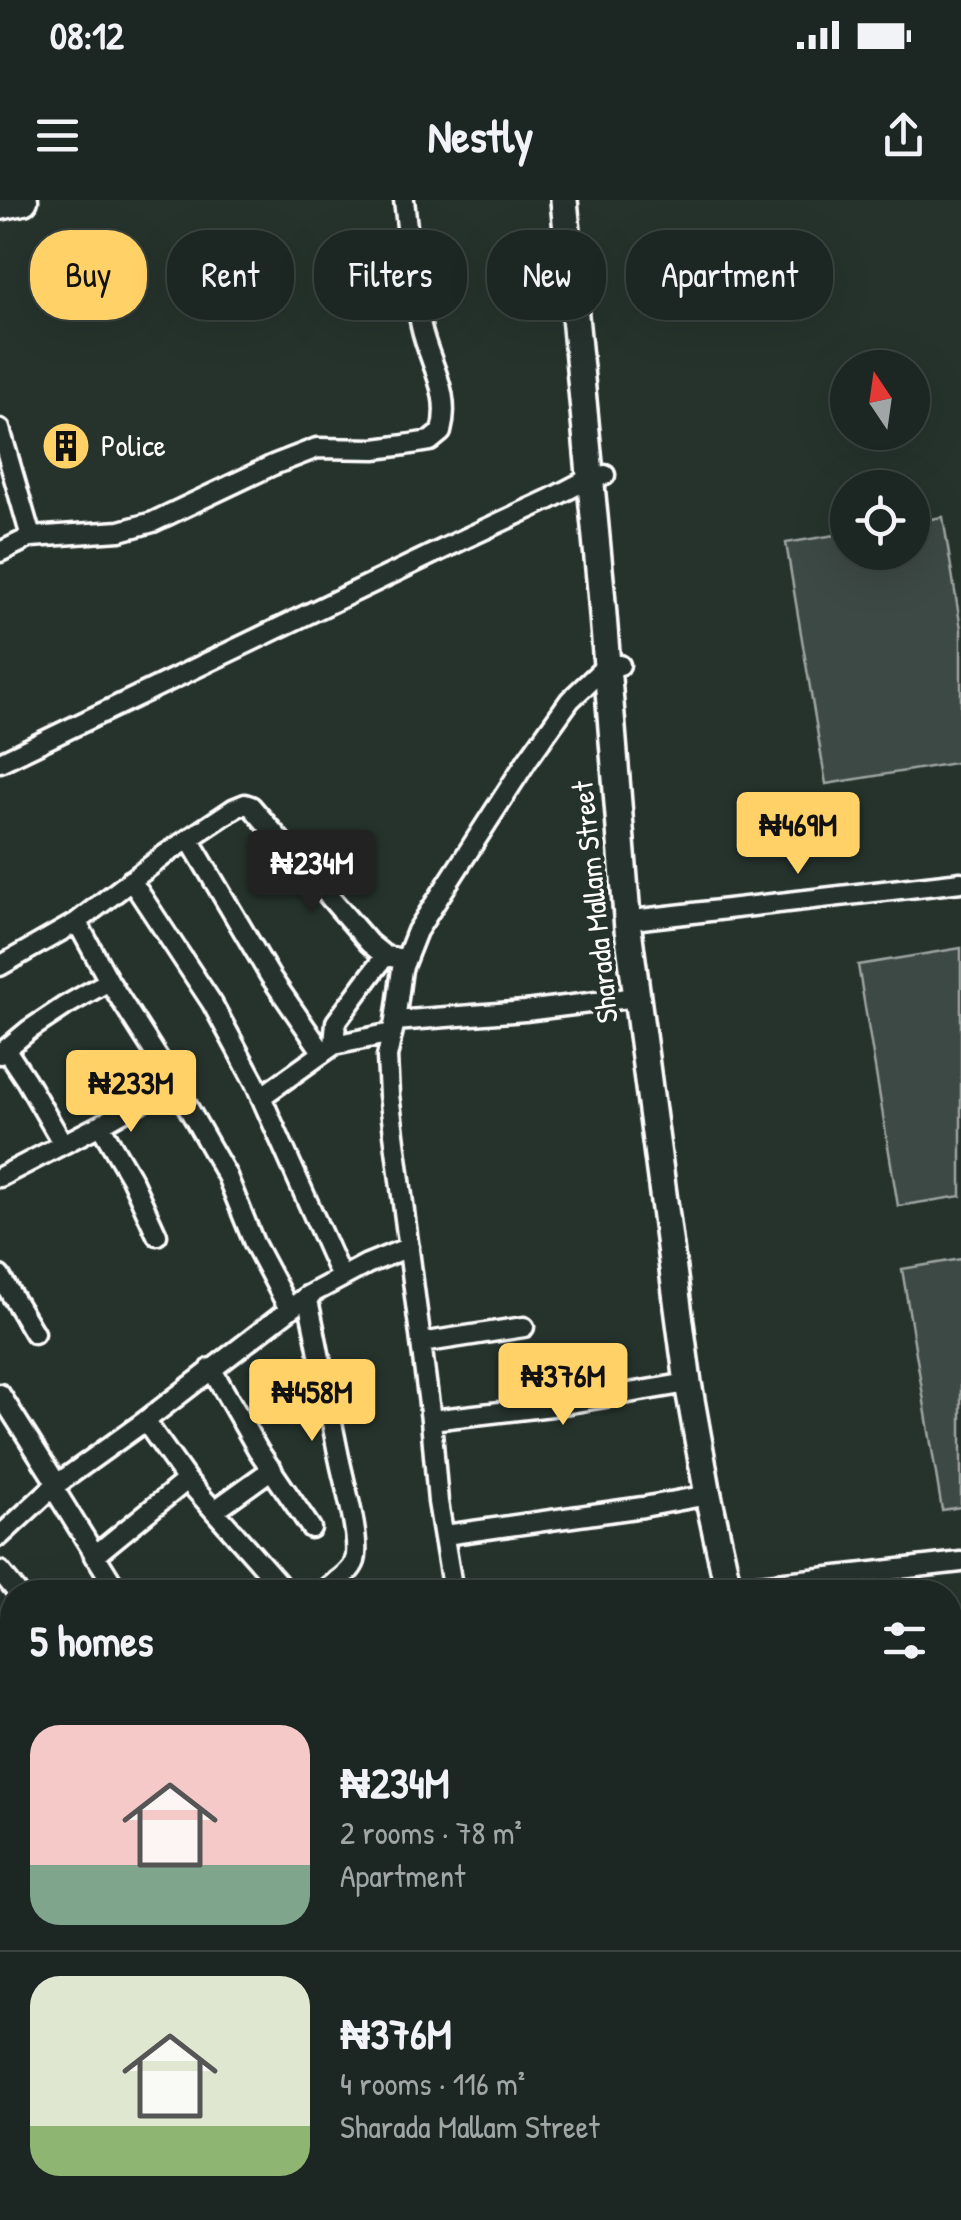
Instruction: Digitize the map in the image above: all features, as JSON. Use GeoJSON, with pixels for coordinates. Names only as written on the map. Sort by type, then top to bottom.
{"type":"FeatureCollection","features":[{"type":"Feature","properties":{"kind":"main road"},"geometry":{"type":"LineString","coordinates":[[0,204],[23,200]]}},
{"type":"Feature","properties":{"kind":"street"},"geometry":{"type":"LineString","coordinates":[[0,552],[32,537],[120,532],[153,522],[316,448],[390,447],[430,441],[441,432],[445,402],[420,324],[404,200]]}},
{"type":"Feature","properties":{"kind":"street","name":"Sharada Mallam Street"},"geometry":{"type":"LineString","coordinates":[[564,200],[598,477]]}},
{"type":"Feature","properties":{"kind":"street","name":"Sharada Mallam Street"},"geometry":{"type":"LineString","coordinates":[[579,200],[613,666],[641,918],[728,1580]]}},
{"type":"Feature","properties":{"kind":"street"},"geometry":{"type":"LineString","coordinates":[[0,429],[32,537]]}},
{"type":"Feature","properties":{"kind":"street"},"geometry":{"type":"LineString","coordinates":[[0,762],[598,477]]}},
{"type":"Feature","properties":{"kind":"street"},"geometry":{"type":"LineString","coordinates":[[329,1049],[336,1022],[417,932],[570,700],[613,666]]}},
{"type":"Feature","properties":{"kind":"street","name":"Sharada Mallam Street"},"geometry":{"type":"LineString","coordinates":[[613,666],[623,889],[688,1383],[727,1580]]}},
{"type":"Feature","properties":{"kind":"street"},"geometry":{"type":"LineString","coordinates":[[0,966],[77,922],[189,839],[245,804],[252,806],[369,943],[395,958]]}},
{"type":"Feature","properties":{"kind":"street"},"geometry":{"type":"LineString","coordinates":[[189,839],[270,976],[329,1049]]}},
{"type":"Feature","properties":{"kind":"street"},"geometry":{"type":"LineString","coordinates":[[131,880],[212,1003],[261,1097],[341,1277]]}},
{"type":"Feature","properties":{"kind":"street"},"geometry":{"type":"LineString","coordinates":[[641,918],[961,882]]}},
{"type":"Feature","properties":{"kind":"street"},"geometry":{"type":"LineString","coordinates":[[77,922],[227,1176],[254,1243],[289,1308]]}},
{"type":"Feature","properties":{"kind":"street"},"geometry":{"type":"LineString","coordinates":[[395,958],[393,1027],[386,1057],[389,1095],[438,1502],[451,1580]]}},
{"type":"Feature","properties":{"kind":"street"},"geometry":{"type":"LineString","coordinates":[[63,1144],[26,1080],[3,1052],[65,1006],[110,981]]}},
{"type":"Feature","properties":{"kind":"street"},"geometry":{"type":"LineString","coordinates":[[261,1097],[329,1049],[393,1027],[637,997]]}},
{"type":"Feature","properties":{"kind":"street"},"geometry":{"type":"LineString","coordinates":[[0,1177],[174,1083]]}},
{"type":"Feature","properties":{"kind":"street"},"geometry":{"type":"LineString","coordinates":[[100,1126],[131,1178],[157,1236]]}},
{"type":"Feature","properties":{"kind":"street"},"geometry":{"type":"LineString","coordinates":[[0,1536],[54,1486],[289,1308],[341,1277],[408,1247]]}},
{"type":"Feature","properties":{"kind":"street"},"geometry":{"type":"LineString","coordinates":[[0,1276],[34,1333]]}},
{"type":"Feature","properties":{"kind":"street"},"geometry":{"type":"LineString","coordinates":[[306,1296],[322,1359],[356,1549],[353,1566],[336,1580]]}},
{"type":"Feature","properties":{"kind":"street"},"geometry":{"type":"LineString","coordinates":[[421,1343],[524,1327]]}},
{"type":"Feature","properties":{"kind":"street"},"geometry":{"type":"LineString","coordinates":[[211,1368],[242,1424],[311,1528]]}},
{"type":"Feature","properties":{"kind":"street"},"geometry":{"type":"LineString","coordinates":[[431,1420],[552,1406],[688,1383]]}},
{"type":"Feature","properties":{"kind":"street"},"geometry":{"type":"LineString","coordinates":[[0,1394],[110,1580]]}},
{"type":"Feature","properties":{"kind":"street"},"geometry":{"type":"LineString","coordinates":[[145,1420],[187,1480],[275,1580]]}},
{"type":"Feature","properties":{"kind":"street"},"geometry":{"type":"LineString","coordinates":[[214,1510],[272,1468]]}},
{"type":"Feature","properties":{"kind":"street"},"geometry":{"type":"LineString","coordinates":[[94,1556],[187,1480]]}},
{"type":"Feature","properties":{"kind":"street"},"geometry":{"type":"LineString","coordinates":[[444,1534],[643,1507],[708,1494]]}},
{"type":"Feature","properties":{"kind":"street"},"geometry":{"type":"LineString","coordinates":[[812,1580],[961,1562]]}},
{"type":"Feature","properties":{"kind":"shaded area"},"geometry":{"type":"Polygon","coordinates":[[[943,517],[961,629],[961,762],[826,784],[786,543],[830,536],[830,570],[930,570],[930,519],[943,517]]]}},
{"type":"Feature","properties":{"kind":"shaded area"},"geometry":{"type":"Polygon","coordinates":[[[961,948],[961,1196],[898,1206],[858,965],[961,948]]]}},
{"type":"Feature","properties":{"kind":"shaded area"},"geometry":{"type":"Polygon","coordinates":[[[961,1259],[961,1507],[942,1510],[902,1269],[961,1259]]]}},
{"type":"Feature","properties":{"kind":"place","name":"Police"},"geometry":{"type":"Point","coordinates":[66,446]}}]}
